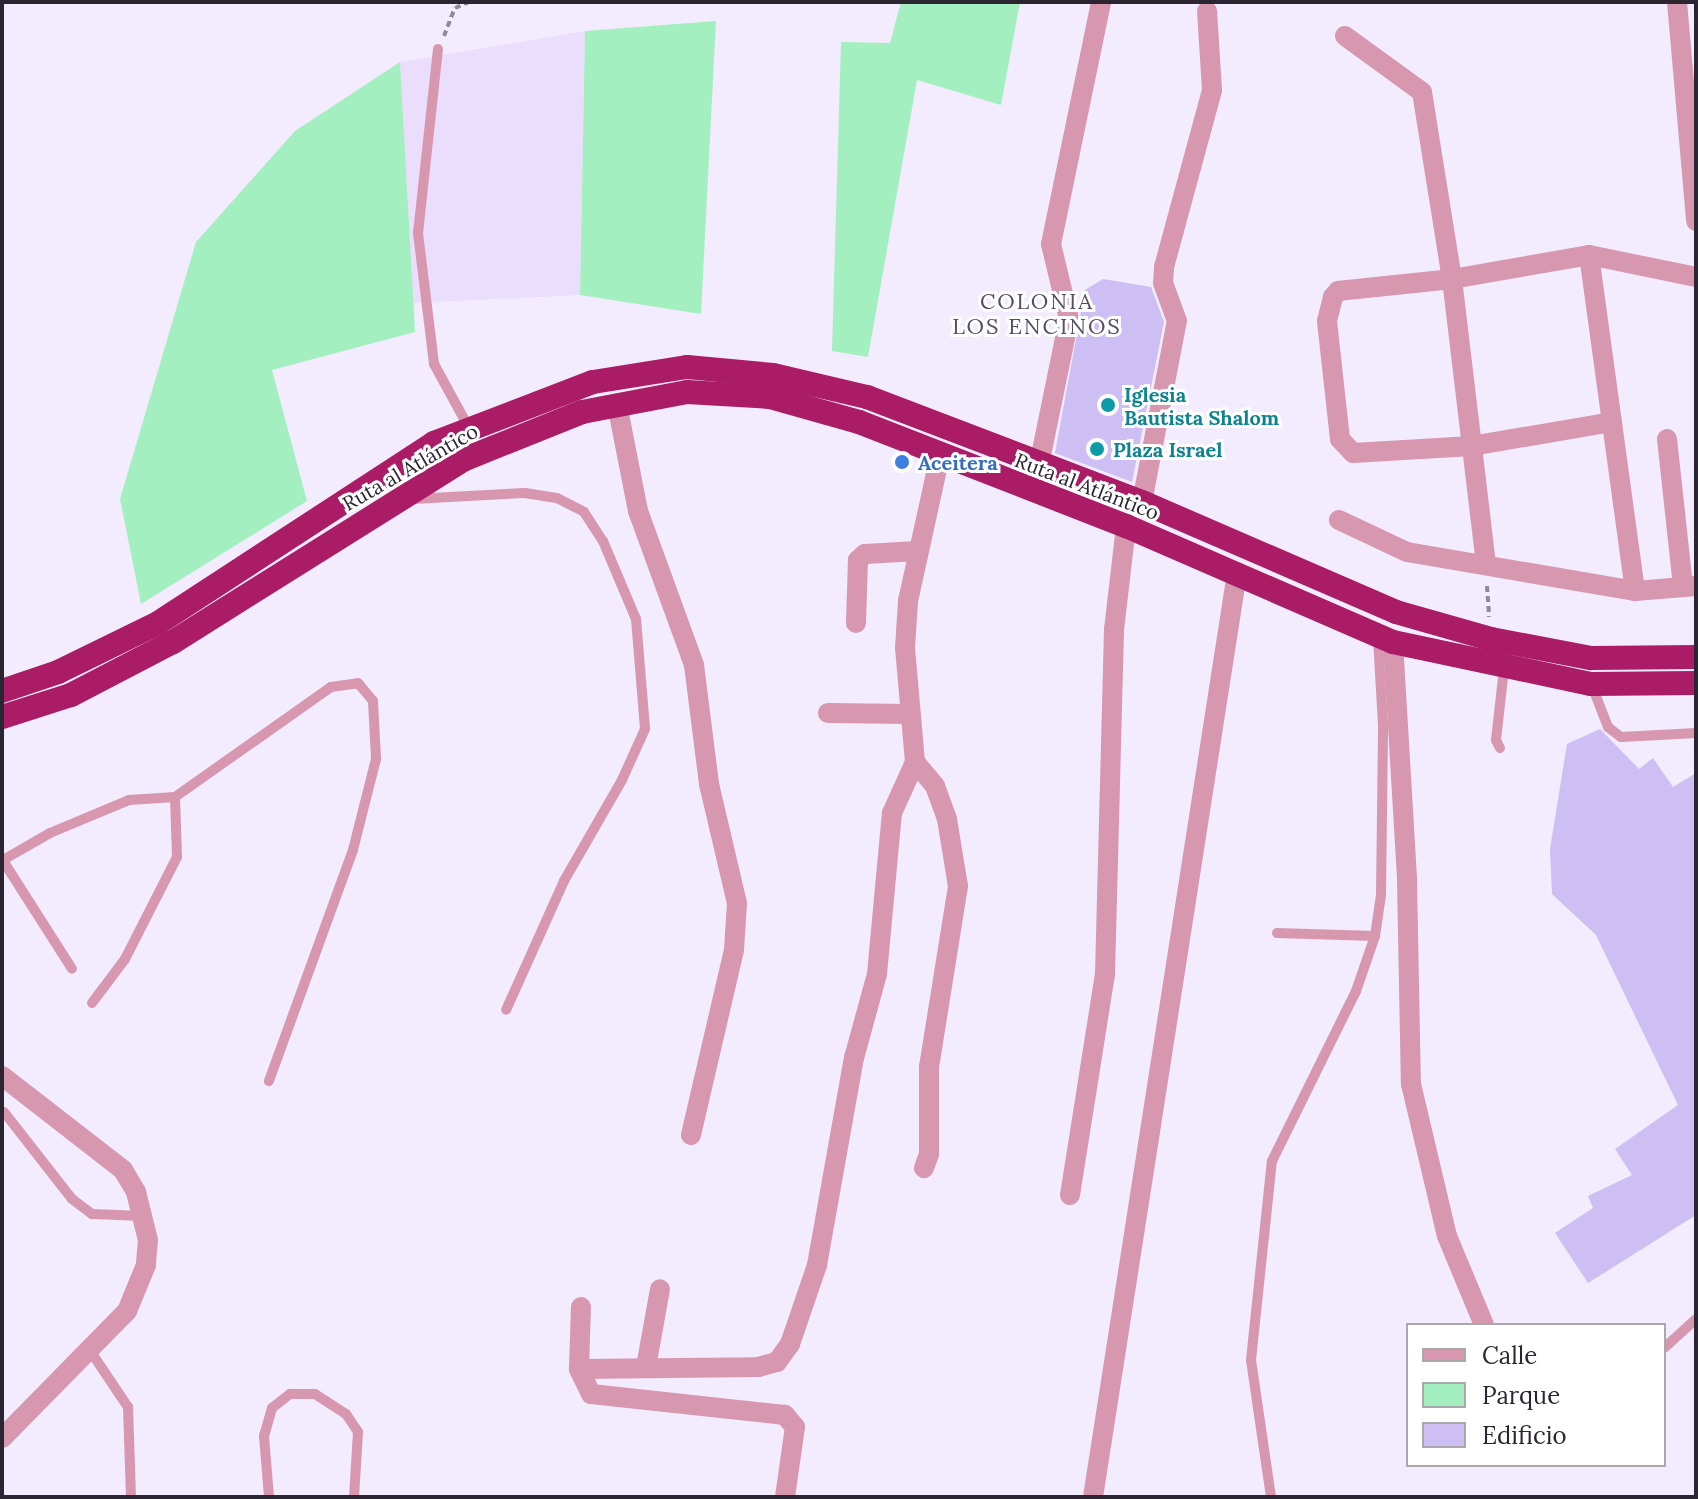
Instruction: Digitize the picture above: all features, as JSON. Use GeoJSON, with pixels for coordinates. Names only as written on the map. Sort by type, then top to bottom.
{"type":"FeatureCollection","features":[{"type":"Feature","properties":{"kind":"highway","name":"Ruta al Atlántico"},"geometry":{"type":"LineString","coordinates":[[2,691],[58,672],[158,623],[434,443],[593,382],[687,367],[773,375],[867,397],[1142,502],[1396,612],[1491,639],[1591,658],[1696,657]]}},
{"type":"Feature","properties":{"kind":"highway","name":"Ruta al Atlántico"},"geometry":{"type":"LineString","coordinates":[[2,717],[71,695],[173,642],[465,459],[522,433],[617,404],[687,392],[770,397],[859,422],[1126,526],[1385,638],[1504,669],[1591,684],[1696,683]]}},
{"type":"Feature","properties":{"kind":"street"},"geometry":{"type":"LineString","coordinates":[[1039,465],[1069,319],[1064,284],[1052,265],[1051,244],[1101,2]]}},
{"type":"Feature","properties":{"kind":"street"},"geometry":{"type":"LineString","coordinates":[[1677,2],[1687,28],[1696,221]]}},
{"type":"Feature","properties":{"kind":"street"},"geometry":{"type":"LineString","coordinates":[[1142,502],[1177,321],[1163,283],[1164,267],[1212,90],[1207,11]]}},
{"type":"Feature","properties":{"kind":"street"},"geometry":{"type":"LineString","coordinates":[[1345,36],[1422,92],[1452,279],[1486,563]]}},
{"type":"Feature","properties":{"kind":"street"},"geometry":{"type":"LineString","coordinates":[[1589,255],[1635,591]]}},
{"type":"Feature","properties":{"kind":"street"},"geometry":{"type":"LineString","coordinates":[[1612,422],[1472,446],[1353,453],[1340,439],[1327,321],[1333,297],[1338,291],[1452,279],[1589,255],[1696,277]]}},
{"type":"Feature","properties":{"kind":"street"},"geometry":{"type":"LineString","coordinates":[[617,404],[638,511],[694,665],[709,784],[737,903],[734,950],[691,1135]]}},
{"type":"Feature","properties":{"kind":"street"},"geometry":{"type":"LineString","coordinates":[[1339,520],[1407,552],[1486,563],[1635,591],[1690,586],[1667,439]]}},
{"type":"Feature","properties":{"kind":"street"},"geometry":{"type":"LineString","coordinates":[[579,1369],[758,1367],[777,1362],[790,1344],[817,1265],[854,1058],[877,974],[892,813],[915,762],[909,714],[907,617],[918,551],[940,456]]}},
{"type":"Feature","properties":{"kind":"street"},"geometry":{"type":"LineString","coordinates":[[1070,1195],[1105,974],[1114,630],[1126,526]]}},
{"type":"Feature","properties":{"kind":"street"},"geometry":{"type":"LineString","coordinates":[[856,623],[858,560],[865,554],[918,551]]}},
{"type":"Feature","properties":{"kind":"street"},"geometry":{"type":"LineString","coordinates":[[1093,1497],[1237,573]]}},
{"type":"Feature","properties":{"kind":"street"},"geometry":{"type":"LineString","coordinates":[[1385,638],[1408,894],[1411,1084],[1439,1208],[1483,1323]]}},
{"type":"Feature","properties":{"kind":"street"},"geometry":{"type":"LineString","coordinates":[[828,713],[909,714]]}},
{"type":"Feature","properties":{"kind":"street"},"geometry":{"type":"LineString","coordinates":[[915,762],[935,786],[947,819],[958,886],[929,1067],[929,1154],[924,1168]]}},
{"type":"Feature","properties":{"kind":"street"},"geometry":{"type":"LineString","coordinates":[[2,1076],[123,1170],[145,1215],[148,1240],[139,1289],[127,1311],[2,1438]]}},
{"type":"Feature","properties":{"kind":"street"},"geometry":{"type":"LineString","coordinates":[[646,1367],[660,1289]]}},
{"type":"Feature","properties":{"kind":"street"},"geometry":{"type":"LineString","coordinates":[[581,1307],[579,1369],[591,1394],[785,1415],[795,1427],[785,1497]]}},
{"type":"Feature","properties":{"kind":"lane"},"geometry":{"type":"LineString","coordinates":[[438,49],[418,233],[434,364],[470,429]]}},
{"type":"Feature","properties":{"kind":"lane"},"geometry":{"type":"LineString","coordinates":[[399,498],[525,493],[557,498],[584,512],[590,521],[636,619],[645,729],[622,780],[564,881],[506,1010]]}},
{"type":"Feature","properties":{"kind":"lane"},"geometry":{"type":"LineString","coordinates":[[1271,1497],[1251,1360],[1272,1161],[1356,991],[1375,936],[1381,895],[1385,638]]}},
{"type":"Feature","properties":{"kind":"lane"},"geometry":{"type":"LineString","coordinates":[[1500,748],[1496,740],[1504,669]]}},
{"type":"Feature","properties":{"kind":"lane"},"geometry":{"type":"LineString","coordinates":[[72,969],[3,860],[50,833],[129,800],[175,797],[331,687],[358,683],[373,701],[376,759],[353,850],[269,1081]]}},
{"type":"Feature","properties":{"kind":"lane"},"geometry":{"type":"LineString","coordinates":[[1591,684],[1608,727],[1621,737],[1696,733]]}},
{"type":"Feature","properties":{"kind":"lane"},"geometry":{"type":"LineString","coordinates":[[92,1003],[125,959],[177,857],[175,797]]}},
{"type":"Feature","properties":{"kind":"lane"},"geometry":{"type":"LineString","coordinates":[[1277,933],[1375,936]]}},
{"type":"Feature","properties":{"kind":"lane"},"geometry":{"type":"LineString","coordinates":[[4,1112],[72,1199],[92,1214],[145,1215]]}},
{"type":"Feature","properties":{"kind":"lane"},"geometry":{"type":"LineString","coordinates":[[1666,1346],[1696,1319]]}},
{"type":"Feature","properties":{"kind":"lane"},"geometry":{"type":"LineString","coordinates":[[89,1349],[128,1407],[131,1497]]}},
{"type":"Feature","properties":{"kind":"lane"},"geometry":{"type":"LineString","coordinates":[[269,1497],[264,1436],[272,1408],[290,1394],[315,1394],[346,1414],[358,1432],[354,1497]]}},
{"type":"Feature","properties":{"kind":"path"},"geometry":{"type":"LineString","coordinates":[[438,49],[455,8],[469,2]]}},
{"type":"Feature","properties":{"kind":"path"},"geometry":{"type":"LineString","coordinates":[[1486,563],[1491,639]]}},
{"type":"Feature","properties":{"kind":"shaded area"},"geometry":{"type":"Polygon","coordinates":[[[585,31],[580,295],[413,303],[400,62],[585,31]]]}},
{"type":"Feature","properties":{"kind":"green space"},"geometry":{"type":"Polygon","coordinates":[[[901,2],[1020,2],[1001,105],[917,80],[868,357],[832,351],[841,42],[890,43],[901,2]]]}},
{"type":"Feature","properties":{"kind":"green space"},"geometry":{"type":"Polygon","coordinates":[[[716,21],[701,314],[580,295],[585,31],[716,21]]]}},
{"type":"Feature","properties":{"kind":"green space"},"geometry":{"type":"Polygon","coordinates":[[[400,62],[415,332],[272,370],[307,501],[141,604],[120,499],[196,242],[295,131],[400,62]]]}},
{"type":"Feature","properties":{"kind":"building"},"geometry":{"type":"Polygon","coordinates":[[[1103,279],[1151,287],[1164,322],[1132,482],[1055,453],[1085,290],[1103,279]]]}},
{"type":"Feature","properties":{"kind":"building"},"geometry":{"type":"Polygon","coordinates":[[[1600,729],[1639,769],[1653,758],[1673,787],[1696,773],[1696,1215],[1588,1283],[1555,1233],[1593,1208],[1588,1196],[1632,1175],[1615,1149],[1678,1105],[1596,935],[1552,894],[1550,849],[1567,744],[1600,729]]]}},
{"type":"Feature","properties":{"kind":"place","name":"Iglesia Bautista Shalom"},"geometry":{"type":"Point","coordinates":[1108,405]}},
{"type":"Feature","properties":{"kind":"place","name":"Plaza Israel"},"geometry":{"type":"Point","coordinates":[1097,449]}},
{"type":"Feature","properties":{"kind":"place","name":"Aceitera"},"geometry":{"type":"Point","coordinates":[902,462]}},
{"type":"Feature","properties":{"kind":"district","name":"COLONIA LOS ENCINOS"},"geometry":{"type":"Point","coordinates":[1037,314]}}]}
